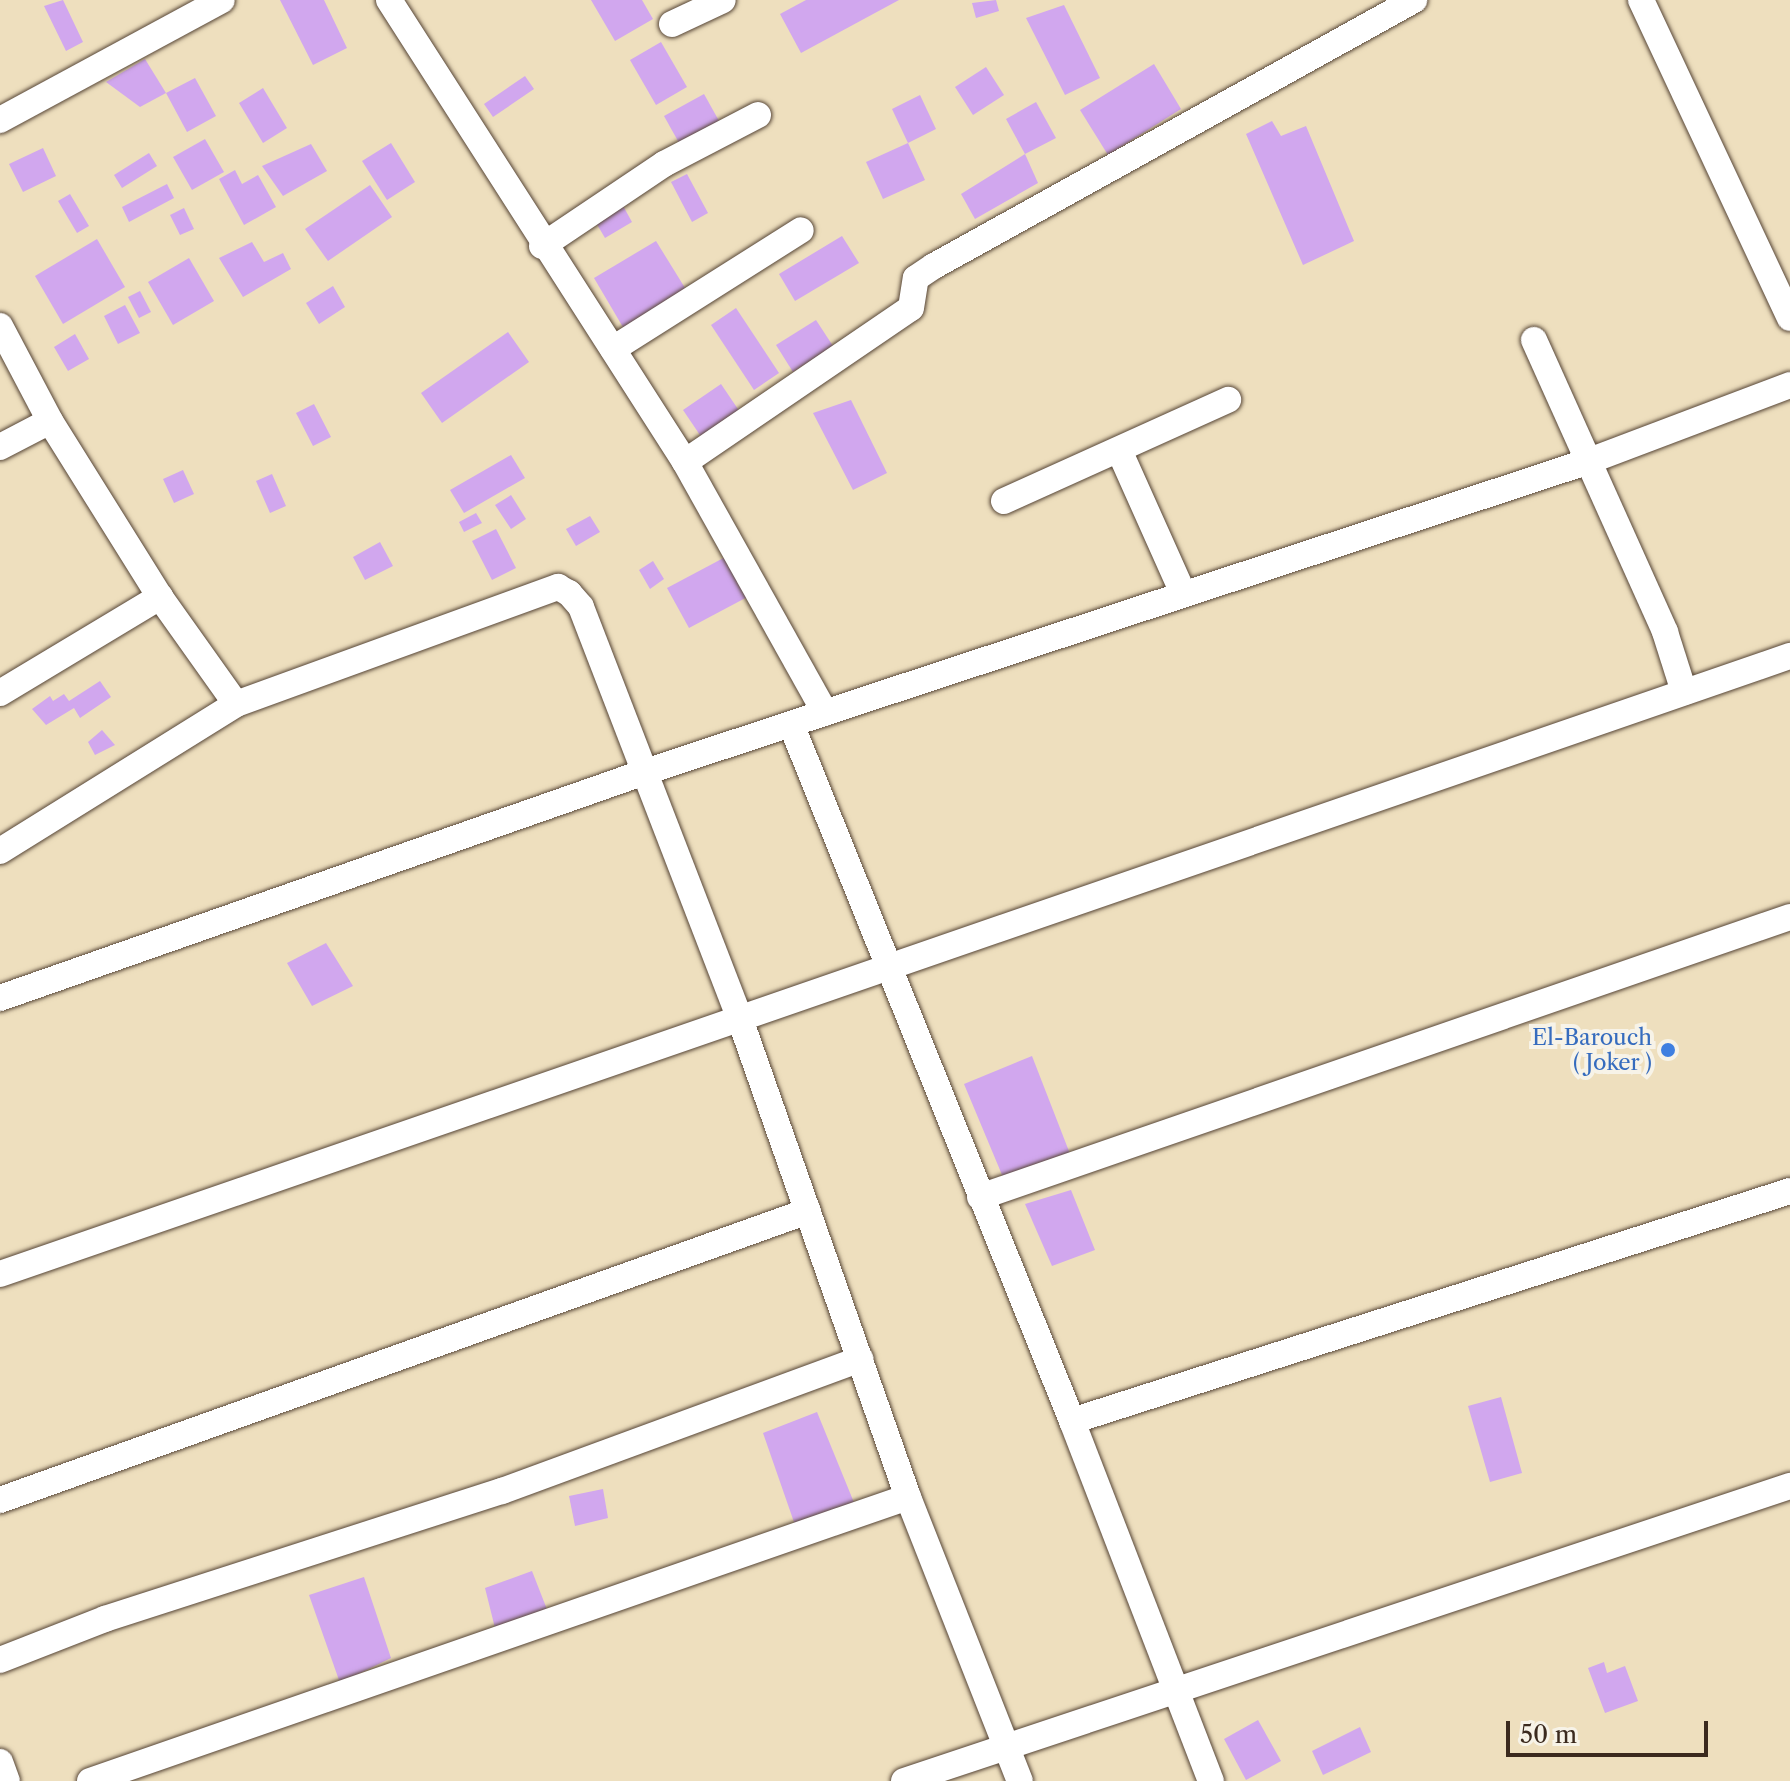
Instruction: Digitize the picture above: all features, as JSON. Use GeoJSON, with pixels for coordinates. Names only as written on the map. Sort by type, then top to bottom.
{"type":"FeatureCollection","features":[{"type":"Feature","properties":{"kind":"street"},"geometry":{"type":"LineString","coordinates":[[0,120],[222,0]]}},
{"type":"Feature","properties":{"kind":"street"},"geometry":{"type":"LineString","coordinates":[[389,0],[542,246],[685,462],[825,712]]}},
{"type":"Feature","properties":{"kind":"street"},"geometry":{"type":"LineString","coordinates":[[672,24],[723,0]]}},
{"type":"Feature","properties":{"kind":"street"},"geometry":{"type":"LineString","coordinates":[[685,462],[911,308],[916,278],[934,266],[1414,0]]}},
{"type":"Feature","properties":{"kind":"street"},"geometry":{"type":"LineString","coordinates":[[1641,0],[1790,318]]}},
{"type":"Feature","properties":{"kind":"street"},"geometry":{"type":"LineString","coordinates":[[542,246],[664,164],[758,115]]}},
{"type":"Feature","properties":{"kind":"street"},"geometry":{"type":"LineString","coordinates":[[613,349],[801,230]]}},
{"type":"Feature","properties":{"kind":"street"},"geometry":{"type":"LineString","coordinates":[[0,326],[50,421],[160,597],[236,704]]}},
{"type":"Feature","properties":{"kind":"street"},"geometry":{"type":"LineString","coordinates":[[1534,340],[1665,632],[1684,692]]}},
{"type":"Feature","properties":{"kind":"street"},"geometry":{"type":"LineString","coordinates":[[0,998],[645,772],[1182,591],[1589,461],[1790,385]]}},
{"type":"Feature","properties":{"kind":"street"},"geometry":{"type":"LineString","coordinates":[[1004,501],[1228,400]]}},
{"type":"Feature","properties":{"kind":"street"},"geometry":{"type":"LineString","coordinates":[[0,447],[50,421]]}},
{"type":"Feature","properties":{"kind":"street"},"geometry":{"type":"LineString","coordinates":[[1119,450],[1182,591]]}},
{"type":"Feature","properties":{"kind":"street"},"geometry":{"type":"LineString","coordinates":[[0,851],[236,704],[558,587],[581,607],[740,1019],[908,1497],[1020,1781]]}},
{"type":"Feature","properties":{"kind":"street"},"geometry":{"type":"LineString","coordinates":[[0,693],[160,597]]}},
{"type":"Feature","properties":{"kind":"street"},"geometry":{"type":"LineString","coordinates":[[0,1274],[1790,656]]}},
{"type":"Feature","properties":{"kind":"street"},"geometry":{"type":"LineString","coordinates":[[791,724],[1072,1421],[1211,1781]]}},
{"type":"Feature","properties":{"kind":"street"},"geometry":{"type":"LineString","coordinates":[[980,1197],[1790,917]]}},
{"type":"Feature","properties":{"kind":"street"},"geometry":{"type":"LineString","coordinates":[[1072,1421],[1790,1191]]}},
{"type":"Feature","properties":{"kind":"street"},"geometry":{"type":"LineString","coordinates":[[0,1500],[808,1211]]}},
{"type":"Feature","properties":{"kind":"street"},"geometry":{"type":"LineString","coordinates":[[0,1660],[105,1619],[617,1451],[860,1359]]}},
{"type":"Feature","properties":{"kind":"street"},"geometry":{"type":"LineString","coordinates":[[904,1781],[1790,1486]]}},
{"type":"Feature","properties":{"kind":"street"},"geometry":{"type":"LineString","coordinates":[[90,1781],[908,1497]]}},
{"type":"Feature","properties":{"kind":"street"},"geometry":{"type":"LineString","coordinates":[[0,1762],[7,1781]]}},
{"type":"Feature","properties":{"kind":"building"},"geometry":{"type":"Polygon","coordinates":[[[63,0],[83,42],[66,51],[44,6],[63,0]]]}},
{"type":"Feature","properties":{"kind":"building"},"geometry":{"type":"Polygon","coordinates":[[[280,0],[324,0],[347,48],[313,65],[280,0]]]}},
{"type":"Feature","properties":{"kind":"building"},"geometry":{"type":"Polygon","coordinates":[[[591,0],[642,0],[653,19],[615,41],[591,0]]]}},
{"type":"Feature","properties":{"kind":"building"},"geometry":{"type":"Polygon","coordinates":[[[806,0],[899,0],[801,53],[780,14],[806,0]]]}},
{"type":"Feature","properties":{"kind":"building"},"geometry":{"type":"Polygon","coordinates":[[[996,0],[999,11],[976,18],[972,3],[996,0]]]}},
{"type":"Feature","properties":{"kind":"building"},"geometry":{"type":"Polygon","coordinates":[[[1064,5],[1100,78],[1065,95],[1026,18],[1064,5]]]}},
{"type":"Feature","properties":{"kind":"building"},"geometry":{"type":"Polygon","coordinates":[[[661,42],[687,87],[656,105],[630,60],[661,42]]]}},
{"type":"Feature","properties":{"kind":"building"},"geometry":{"type":"Polygon","coordinates":[[[145,59],[166,93],[140,107],[106,82],[145,59]]]}},
{"type":"Feature","properties":{"kind":"building"},"geometry":{"type":"Polygon","coordinates":[[[1154,64],[1181,109],[1108,155],[1080,110],[1154,64]]]}},
{"type":"Feature","properties":{"kind":"building"},"geometry":{"type":"Polygon","coordinates":[[[986,67],[1004,95],[973,115],[955,87],[986,67]]]}},
{"type":"Feature","properties":{"kind":"building"},"geometry":{"type":"Polygon","coordinates":[[[525,76],[534,89],[493,117],[484,104],[525,76]]]}},
{"type":"Feature","properties":{"kind":"building"},"geometry":{"type":"Polygon","coordinates":[[[195,78],[216,116],[187,132],[166,93],[195,78]]]}},
{"type":"Feature","properties":{"kind":"building"},"geometry":{"type":"Polygon","coordinates":[[[263,88],[287,128],[263,143],[239,103],[263,88]]]}},
{"type":"Feature","properties":{"kind":"building"},"geometry":{"type":"Polygon","coordinates":[[[704,94],[723,128],[683,150],[664,116],[704,94]]]}},
{"type":"Feature","properties":{"kind":"building"},"geometry":{"type":"Polygon","coordinates":[[[920,95],[936,129],[908,143],[892,109],[920,95]]]}},
{"type":"Feature","properties":{"kind":"building"},"geometry":{"type":"Polygon","coordinates":[[[1036,102],[1056,138],[1025,154],[1006,119],[1036,102]]]}},
{"type":"Feature","properties":{"kind":"building"},"geometry":{"type":"Polygon","coordinates":[[[1272,121],[1281,136],[1306,126],[1354,241],[1303,265],[1246,134],[1272,121]]]}},
{"type":"Feature","properties":{"kind":"building"},"geometry":{"type":"Polygon","coordinates":[[[205,139],[224,172],[192,190],[173,157],[205,139]]]}},
{"type":"Feature","properties":{"kind":"building"},"geometry":{"type":"Polygon","coordinates":[[[391,143],[415,182],[387,200],[362,161],[391,143]]]}},
{"type":"Feature","properties":{"kind":"building"},"geometry":{"type":"Polygon","coordinates":[[[908,143],[925,180],[883,199],[866,162],[908,143]]]}},
{"type":"Feature","properties":{"kind":"building"},"geometry":{"type":"Polygon","coordinates":[[[311,144],[327,171],[283,196],[262,166],[311,144]]]}},
{"type":"Feature","properties":{"kind":"building"},"geometry":{"type":"Polygon","coordinates":[[[43,148],[56,176],[23,192],[9,164],[43,148]]]}},
{"type":"Feature","properties":{"kind":"building"},"geometry":{"type":"Polygon","coordinates":[[[149,153],[157,166],[122,188],[114,175],[149,153]]]}},
{"type":"Feature","properties":{"kind":"building"},"geometry":{"type":"Polygon","coordinates":[[[1025,154],[1038,183],[975,219],[961,194],[1025,154]]]}},
{"type":"Feature","properties":{"kind":"building"},"geometry":{"type":"Polygon","coordinates":[[[235,170],[242,184],[258,175],[276,207],[244,225],[219,179],[235,170]]]}},
{"type":"Feature","properties":{"kind":"building"},"geometry":{"type":"Polygon","coordinates":[[[687,174],[708,213],[692,222],[671,182],[687,174]]]}},
{"type":"Feature","properties":{"kind":"building"},"geometry":{"type":"Polygon","coordinates":[[[167,184],[174,198],[129,222],[122,207],[167,184]]]}},
{"type":"Feature","properties":{"kind":"building"},"geometry":{"type":"Polygon","coordinates":[[[370,185],[392,217],[328,261],[305,229],[370,185]]]}},
{"type":"Feature","properties":{"kind":"building"},"geometry":{"type":"Polygon","coordinates":[[[70,194],[89,226],[77,233],[58,201],[70,194]]]}},
{"type":"Feature","properties":{"kind":"building"},"geometry":{"type":"Polygon","coordinates":[[[622,204],[632,222],[605,238],[595,221],[622,204]]]}},
{"type":"Feature","properties":{"kind":"building"},"geometry":{"type":"Polygon","coordinates":[[[184,208],[194,229],[180,235],[170,215],[184,208]]]}},
{"type":"Feature","properties":{"kind":"building"},"geometry":{"type":"Polygon","coordinates":[[[842,236],[859,263],[795,301],[779,274],[842,236]]]}},
{"type":"Feature","properties":{"kind":"building"},"geometry":{"type":"Polygon","coordinates":[[[97,239],[125,287],[63,324],[35,276],[97,239]]]}},
{"type":"Feature","properties":{"kind":"building"},"geometry":{"type":"Polygon","coordinates":[[[656,241],[690,296],[627,334],[594,278],[656,241]]]}},
{"type":"Feature","properties":{"kind":"building"},"geometry":{"type":"Polygon","coordinates":[[[252,242],[264,262],[283,253],[291,269],[243,297],[219,258],[252,242]]]}},
{"type":"Feature","properties":{"kind":"building"},"geometry":{"type":"Polygon","coordinates":[[[189,258],[214,301],[173,325],[148,282],[189,258]]]}},
{"type":"Feature","properties":{"kind":"building"},"geometry":{"type":"Polygon","coordinates":[[[333,286],[345,307],[319,324],[306,303],[333,286]]]}},
{"type":"Feature","properties":{"kind":"building"},"geometry":{"type":"Polygon","coordinates":[[[140,291],[151,312],[139,318],[128,297],[140,291]]]}},
{"type":"Feature","properties":{"kind":"building"},"geometry":{"type":"Polygon","coordinates":[[[125,305],[140,333],[118,344],[104,316],[125,305]]]}},
{"type":"Feature","properties":{"kind":"building"},"geometry":{"type":"Polygon","coordinates":[[[736,308],[779,373],[754,390],[711,325],[736,308]]]}},
{"type":"Feature","properties":{"kind":"building"},"geometry":{"type":"Polygon","coordinates":[[[816,320],[833,346],[793,372],[776,345],[816,320]]]}},
{"type":"Feature","properties":{"kind":"building"},"geometry":{"type":"Polygon","coordinates":[[[508,332],[529,362],[442,423],[421,393],[508,332]]]}},
{"type":"Feature","properties":{"kind":"building"},"geometry":{"type":"Polygon","coordinates":[[[75,334],[89,359],[68,371],[54,347],[75,334]]]}},
{"type":"Feature","properties":{"kind":"building"},"geometry":{"type":"Polygon","coordinates":[[[721,384],[742,415],[704,441],[683,410],[721,384]]]}},
{"type":"Feature","properties":{"kind":"building"},"geometry":{"type":"Polygon","coordinates":[[[851,400],[887,473],[853,490],[813,413],[851,400]]]}},
{"type":"Feature","properties":{"kind":"building"},"geometry":{"type":"Polygon","coordinates":[[[314,404],[331,437],[313,446],[296,413],[314,404]]]}},
{"type":"Feature","properties":{"kind":"building"},"geometry":{"type":"Polygon","coordinates":[[[511,455],[525,478],[464,513],[450,490],[511,455]]]}},
{"type":"Feature","properties":{"kind":"building"},"geometry":{"type":"Polygon","coordinates":[[[183,470],[194,494],[174,503],[163,479],[183,470]]]}},
{"type":"Feature","properties":{"kind":"building"},"geometry":{"type":"Polygon","coordinates":[[[272,474],[286,506],[270,513],[256,481],[272,474]]]}},
{"type":"Feature","properties":{"kind":"building"},"geometry":{"type":"Polygon","coordinates":[[[511,495],[526,519],[511,529],[495,505],[511,495]]]}},
{"type":"Feature","properties":{"kind":"building"},"geometry":{"type":"Polygon","coordinates":[[[476,513],[482,523],[464,532],[459,522],[476,513]]]}},
{"type":"Feature","properties":{"kind":"building"},"geometry":{"type":"Polygon","coordinates":[[[590,516],[600,532],[576,546],[566,529],[590,516]]]}},
{"type":"Feature","properties":{"kind":"building"},"geometry":{"type":"Polygon","coordinates":[[[496,529],[516,568],[492,580],[472,541],[496,529]]]}},
{"type":"Feature","properties":{"kind":"building"},"geometry":{"type":"Polygon","coordinates":[[[380,542],[393,566],[365,580],[353,557],[380,542]]]}},
{"type":"Feature","properties":{"kind":"building"},"geometry":{"type":"Polygon","coordinates":[[[731,554],[753,594],[689,628],[667,588],[731,554]]]}},
{"type":"Feature","properties":{"kind":"building"},"geometry":{"type":"Polygon","coordinates":[[[653,561],[664,579],[650,589],[639,570],[653,561]]]}},
{"type":"Feature","properties":{"kind":"building"},"geometry":{"type":"Polygon","coordinates":[[[100,681],[111,697],[80,718],[74,708],[46,725],[32,709],[50,696],[53,701],[64,694],[69,701],[100,681]]]}},
{"type":"Feature","properties":{"kind":"building"},"geometry":{"type":"Polygon","coordinates":[[[102,730],[115,745],[95,755],[88,742],[102,730]]]}},
{"type":"Feature","properties":{"kind":"building"},"geometry":{"type":"Polygon","coordinates":[[[326,943],[353,986],[312,1006],[287,963],[326,943]]]}},
{"type":"Feature","properties":{"kind":"building"},"geometry":{"type":"Polygon","coordinates":[[[1032,1056],[1072,1159],[1005,1182],[964,1084],[1032,1056]]]}},
{"type":"Feature","properties":{"kind":"building"},"geometry":{"type":"Polygon","coordinates":[[[1071,1190],[1095,1250],[1052,1266],[1025,1204],[1071,1190]]]}},
{"type":"Feature","properties":{"kind":"building"},"geometry":{"type":"Polygon","coordinates":[[[1501,1397],[1522,1473],[1490,1482],[1468,1406],[1501,1397]]]}},
{"type":"Feature","properties":{"kind":"building"},"geometry":{"type":"Polygon","coordinates":[[[817,1412],[855,1505],[795,1525],[763,1433],[817,1412]]]}},
{"type":"Feature","properties":{"kind":"building"},"geometry":{"type":"Polygon","coordinates":[[[603,1489],[608,1518],[575,1526],[569,1496],[603,1489]]]}},
{"type":"Feature","properties":{"kind":"building"},"geometry":{"type":"Polygon","coordinates":[[[532,1571],[548,1612],[495,1628],[485,1588],[532,1571]]]}},
{"type":"Feature","properties":{"kind":"building"},"geometry":{"type":"Polygon","coordinates":[[[364,1577],[391,1658],[340,1683],[309,1595],[364,1577]]]}},
{"type":"Feature","properties":{"kind":"building"},"geometry":{"type":"Polygon","coordinates":[[[1604,1662],[1607,1673],[1625,1666],[1638,1701],[1605,1713],[1588,1668],[1604,1662]]]}},
{"type":"Feature","properties":{"kind":"building"},"geometry":{"type":"Polygon","coordinates":[[[1258,1720],[1281,1761],[1246,1780],[1224,1739],[1258,1720]]]}},
{"type":"Feature","properties":{"kind":"building"},"geometry":{"type":"Polygon","coordinates":[[[1360,1727],[1371,1752],[1323,1775],[1312,1751],[1360,1727]]]}},
{"type":"Feature","properties":{"kind":"place","name":"El-Barouch ( Joker )"},"geometry":{"type":"Point","coordinates":[1668,1050]}}]}
